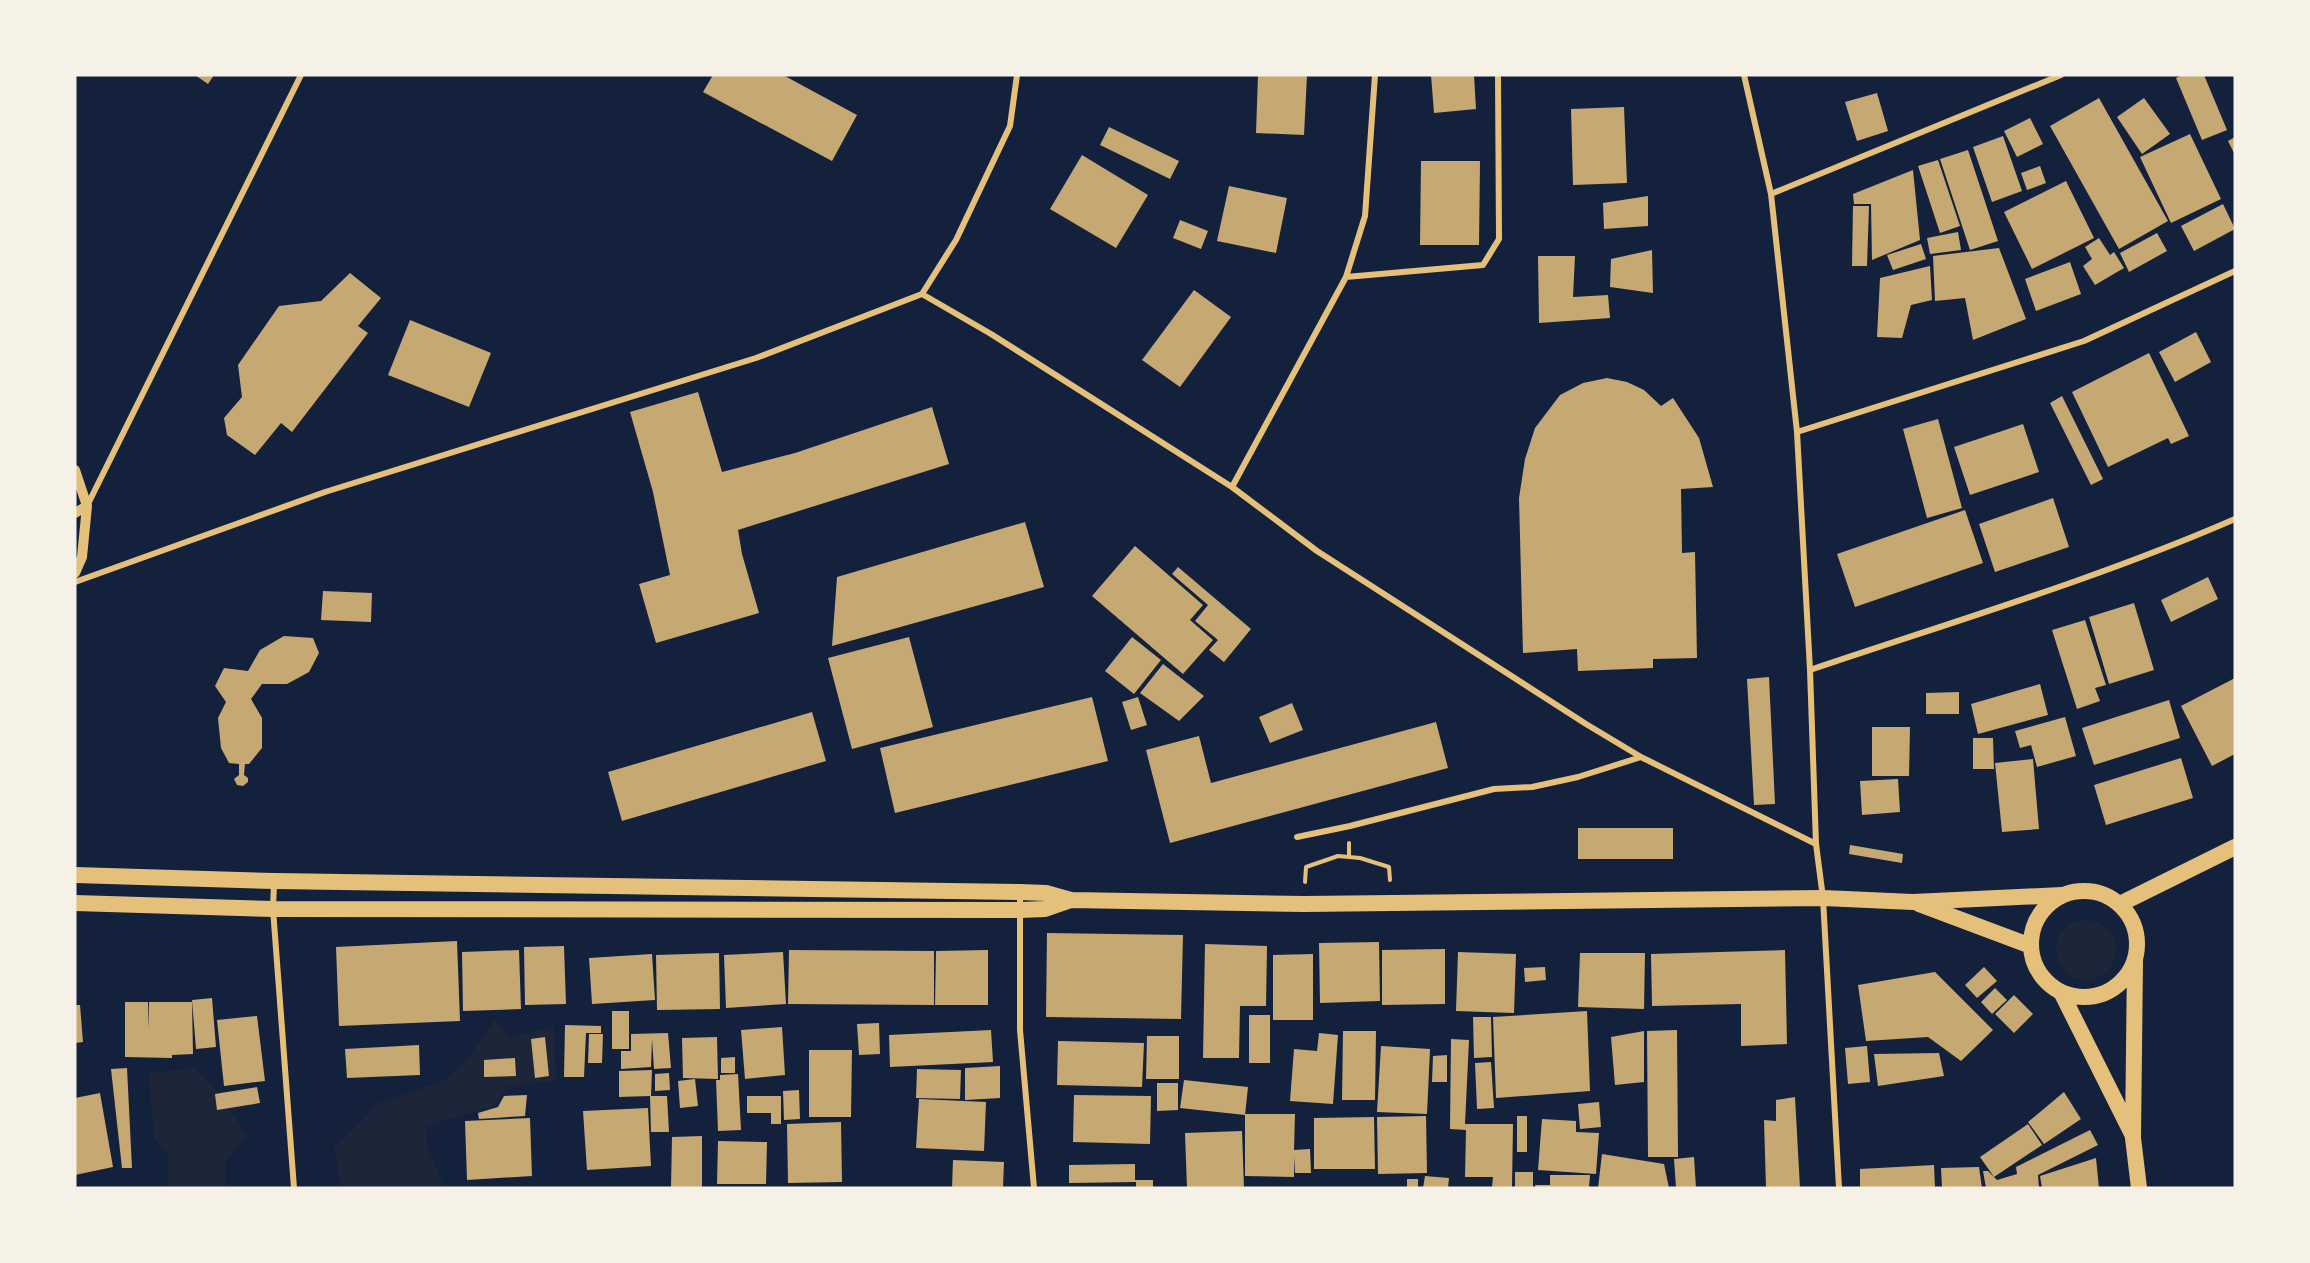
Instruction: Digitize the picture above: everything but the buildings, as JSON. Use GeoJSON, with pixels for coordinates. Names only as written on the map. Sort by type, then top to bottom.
{"type":"FeatureCollection","features":[{"type":"Feature","properties":{"kind":"highway"},"geometry":{"type":"LineString","coordinates":[[2120,904],[2235,847]]}},
{"type":"Feature","properties":{"kind":"highway"},"geometry":{"type":"LineString","coordinates":[[75,875],[1020,892],[1046,893],[1071,900],[1304,904],[1823,898],[1913,902],[2062,895],[2082,891],[2102,893],[2120,904],[2131,919],[2136,937],[2133,1138],[2139,1188]]}},
{"type":"Feature","properties":{"kind":"highway"},"geometry":{"type":"LineString","coordinates":[[2062,895],[2045,908],[2034,925],[2031,946],[2033,960],[2049,984],[2061,992],[2079,997],[2098,995],[2115,986],[2128,972],[2135,955]]}},
{"type":"Feature","properties":{"kind":"highway"},"geometry":{"type":"LineString","coordinates":[[75,903],[273,909],[1020,910],[1045,909],[1071,900]]}},
{"type":"Feature","properties":{"kind":"highway"},"geometry":{"type":"LineString","coordinates":[[1913,902],[2031,946]]}},
{"type":"Feature","properties":{"kind":"highway"},"geometry":{"type":"LineString","coordinates":[[2061,992],[2133,1138]]}},
{"type":"Feature","properties":{"kind":"street"},"geometry":{"type":"LineString","coordinates":[[75,573],[82,557],[87,506],[301,75]]}},
{"type":"Feature","properties":{"kind":"street"},"geometry":{"type":"LineString","coordinates":[[75,582],[325,492],[756,358],[922,294],[956,240],[1010,126],[1017,75]]}},
{"type":"Feature","properties":{"kind":"street"},"geometry":{"type":"LineString","coordinates":[[1232,487],[1346,278],[1365,216],[1375,75]]}},
{"type":"Feature","properties":{"kind":"street"},"geometry":{"type":"LineString","coordinates":[[1346,278],[1483,265],[1499,239],[1498,75]]}},
{"type":"Feature","properties":{"kind":"street"},"geometry":{"type":"LineString","coordinates":[[1744,75],[1771,194],[1797,432],[1810,670],[1816,844],[1823,898],[1839,1188]]}},
{"type":"Feature","properties":{"kind":"street"},"geometry":{"type":"LineString","coordinates":[[1771,194],[2061,75]]}},
{"type":"Feature","properties":{"kind":"street"},"geometry":{"type":"LineString","coordinates":[[1797,432],[2084,341],[2235,271]]}},
{"type":"Feature","properties":{"kind":"street"},"geometry":{"type":"LineString","coordinates":[[922,294],[991,334],[1232,487],[1317,551],[1641,757],[1722,800],[1816,844]]}},
{"type":"Feature","properties":{"kind":"street"},"geometry":{"type":"LineString","coordinates":[[75,470],[87,506]]}},
{"type":"Feature","properties":{"kind":"street"},"geometry":{"type":"LineString","coordinates":[[75,513],[87,506]]}},
{"type":"Feature","properties":{"kind":"street"},"geometry":{"type":"LineString","coordinates":[[1810,670],[2060,587],[2202,534],[2235,519]]}},
{"type":"Feature","properties":{"kind":"street"},"geometry":{"type":"LineString","coordinates":[[1297,837],[1494,789],[1533,787],[1578,777],[1641,757]]}},
{"type":"Feature","properties":{"kind":"street"},"geometry":{"type":"LineString","coordinates":[[274,880],[273,909],[294,1188]]}},
{"type":"Feature","properties":{"kind":"street"},"geometry":{"type":"LineString","coordinates":[[1020,892],[1020,1030],[1034,1188]]}},
{"type":"Feature","properties":{"kind":"path"},"geometry":{"type":"LineString","coordinates":[[1306,867],[1338,856],[1360,858],[1389,867]]}},
{"type":"Feature","properties":{"kind":"shaded area"},"geometry":{"type":"Polygon","coordinates":[[[2080,920],[2092,920],[2103,925],[2111,933],[2116,950],[2114,962],[2103,975],[2092,980],[2080,980],[2069,975],[2061,967],[2056,956],[2056,944],[2061,933],[2069,925],[2080,920]]]}},
{"type":"Feature","properties":{"kind":"shaded area"},"geometry":{"type":"Polygon","coordinates":[[[495,1019],[508,1037],[554,1027],[556,1081],[507,1086],[495,1106],[425,1126],[429,1150],[443,1185],[442,1188],[342,1188],[334,1148],[377,1104],[445,1080],[467,1060],[495,1019]]]}},
{"type":"Feature","properties":{"kind":"shaded area"},"geometry":{"type":"Polygon","coordinates":[[[194,1068],[215,1089],[247,1135],[225,1163],[225,1188],[168,1188],[168,1153],[154,1139],[149,1073],[194,1068]]]}}]}
